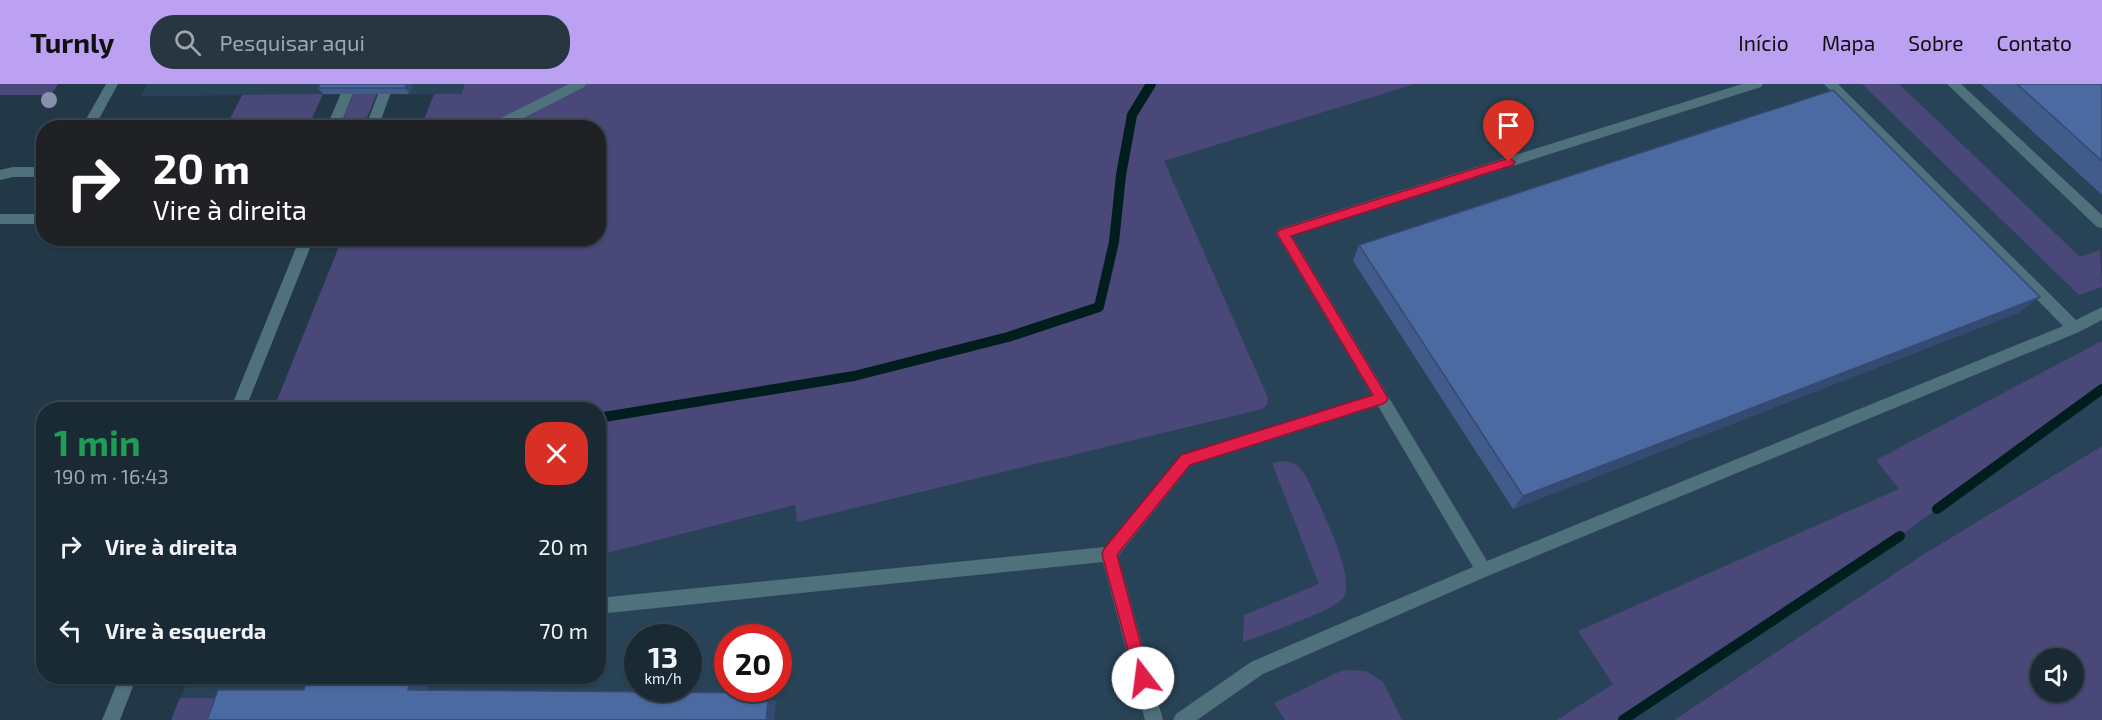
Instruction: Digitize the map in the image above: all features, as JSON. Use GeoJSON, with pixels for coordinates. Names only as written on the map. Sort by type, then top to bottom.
{"type":"FeatureCollection","features":[{"type":"Feature","properties":{"kind":"street"},"geometry":{"type":"LineString","coordinates":[[92,120],[112,84]]}},
{"type":"Feature","properties":{"kind":"street"},"geometry":{"type":"LineString","coordinates":[[335,120],[351,84]]}},
{"type":"Feature","properties":{"kind":"street"},"geometry":{"type":"LineString","coordinates":[[374,120],[388,84]]}},
{"type":"Feature","properties":{"kind":"street"},"geometry":{"type":"LineString","coordinates":[[508,120],[580,84]]}},
{"type":"Feature","properties":{"kind":"street"},"geometry":{"type":"LineString","coordinates":[[1484,570],[1283,233],[1757,84]]}},
{"type":"Feature","properties":{"kind":"street"},"geometry":{"type":"LineString","coordinates":[[1830,84],[2074,328]]}},
{"type":"Feature","properties":{"kind":"street"},"geometry":{"type":"LineString","coordinates":[[1953,84],[2102,223]]}},
{"type":"Feature","properties":{"kind":"street"},"geometry":{"type":"LineString","coordinates":[[0,175],[13,172],[36,172]]}},
{"type":"Feature","properties":{"kind":"street"},"geometry":{"type":"LineString","coordinates":[[0,219],[36,219]]}},
{"type":"Feature","properties":{"kind":"street"},"geometry":{"type":"LineString","coordinates":[[240,402],[304,246]]}},
{"type":"Feature","properties":{"kind":"street"},"geometry":{"type":"LineString","coordinates":[[1182,720],[1257,668],[1484,570],[2074,328],[2102,313]]}},
{"type":"Feature","properties":{"kind":"street"},"geometry":{"type":"LineString","coordinates":[[606,605],[1109,554],[1186,460],[1382,398]]}},
{"type":"Feature","properties":{"kind":"street"},"geometry":{"type":"LineString","coordinates":[[1109,554],[1154,720]]}},
{"type":"Feature","properties":{"kind":"street"},"geometry":{"type":"LineString","coordinates":[[111,720],[126,684]]}},
{"type":"Feature","properties":{"kind":"shaded area"},"geometry":{"type":"Polygon","coordinates":[[[0,84],[58,84],[51,95],[0,95],[0,84]]]}},
{"type":"Feature","properties":{"kind":"shaded area"},"geometry":{"type":"Polygon","coordinates":[[[147,84],[465,84],[461,94],[141,96],[147,84]]]}},
{"type":"Feature","properties":{"kind":"shaded area"},"geometry":{"type":"Polygon","coordinates":[[[358,84],[381,84],[366,120],[342,120],[358,84]]]}},
{"type":"Feature","properties":{"kind":"shaded area"},"geometry":{"type":"Polygon","coordinates":[[[465,84],[1415,84],[1164,161],[1268,398],[1267,405],[1262,409],[797,522],[795,505],[606,553],[606,402],[276,402],[339,246],[606,246],[606,120],[424,120],[434,94],[461,94],[465,84]]]}},
{"type":"Feature","properties":{"kind":"shaded area"},"geometry":{"type":"Polygon","coordinates":[[[1370,84],[2102,84],[2102,446],[1924,554],[1674,720],[171,720],[186,684],[606,684],[606,553],[795,505],[1141,154],[1370,84]]]}},
{"type":"Feature","properties":{"kind":"shaded area"},"geometry":{"type":"Polygon","coordinates":[[[1862,84],[1899,84],[2080,257],[2100,250],[2102,287],[2079,295],[1862,84]]]}},
{"type":"Feature","properties":{"kind":"shaded area"},"geometry":{"type":"Polygon","coordinates":[[[323,94],[311,120],[230,120],[242,95],[323,94]]]}},
{"type":"Feature","properties":{"kind":"shaded area"},"geometry":{"type":"Polygon","coordinates":[[[2102,341],[2102,389],[1900,536],[1623,720],[1557,720],[1613,684],[1578,631],[1899,489],[1876,460],[2102,341]]]}},
{"type":"Feature","properties":{"kind":"shaded area"},"geometry":{"type":"Polygon","coordinates":[[[2102,446],[2102,720],[1674,720],[1924,554],[2102,446]]]}},
{"type":"Feature","properties":{"kind":"shaded area"},"geometry":{"type":"Polygon","coordinates":[[[1286,461],[1297,465],[1305,474],[1340,556],[1346,588],[1343,598],[1326,609],[1243,642],[1244,615],[1319,584],[1272,463],[1286,461]]]}},
{"type":"Feature","properties":{"kind":"shaded area"},"geometry":{"type":"Polygon","coordinates":[[[1343,670],[1366,671],[1383,682],[1402,720],[1285,720],[1274,703],[1343,670]]]}},
{"type":"Feature","properties":{"kind":"shaded area"},"geometry":{"type":"Polygon","coordinates":[[[180,698],[238,698],[230,720],[171,720],[180,698]]]}},
{"type":"Feature","properties":{"kind":"building"},"geometry":{"type":"Polygon","coordinates":[[[320,84],[406,84],[405,88],[318,88],[320,84]]]}},
{"type":"Feature","properties":{"kind":"building"},"geometry":{"type":"Polygon","coordinates":[[[2017,84],[2102,84],[2102,161],[2017,84]]]}},
{"type":"Feature","properties":{"kind":"building"},"geometry":{"type":"Polygon","coordinates":[[[1833,90],[2040,297],[1523,496],[1359,245],[1833,90]]]}},
{"type":"Feature","properties":{"kind":"building"},"geometry":{"type":"Polygon","coordinates":[[[306,684],[410,684],[408,690],[624,692],[624,702],[702,702],[702,692],[714,693],[714,702],[768,702],[766,720],[207,720],[218,690],[304,690],[306,684]]]}},
{"type":"Feature","properties":{"kind":"waterway"},"geometry":{"type":"LineString","coordinates":[[606,417],[854,376],[1008,337],[1099,307],[1114,242],[1121,175],[1132,115],[1151,84]]}},
{"type":"Feature","properties":{"kind":"waterway"},"geometry":{"type":"LineString","coordinates":[[1937,509],[2102,389]]}},
{"type":"Feature","properties":{"kind":"waterway"},"geometry":{"type":"LineString","coordinates":[[1623,720],[1900,536]]}},
{"type":"Feature","properties":{"kind":"route"},"geometry":{"type":"LineString","coordinates":[[1143,678],[1109,554],[1186,460],[1382,398],[1283,233],[1509,162]]}}]}
